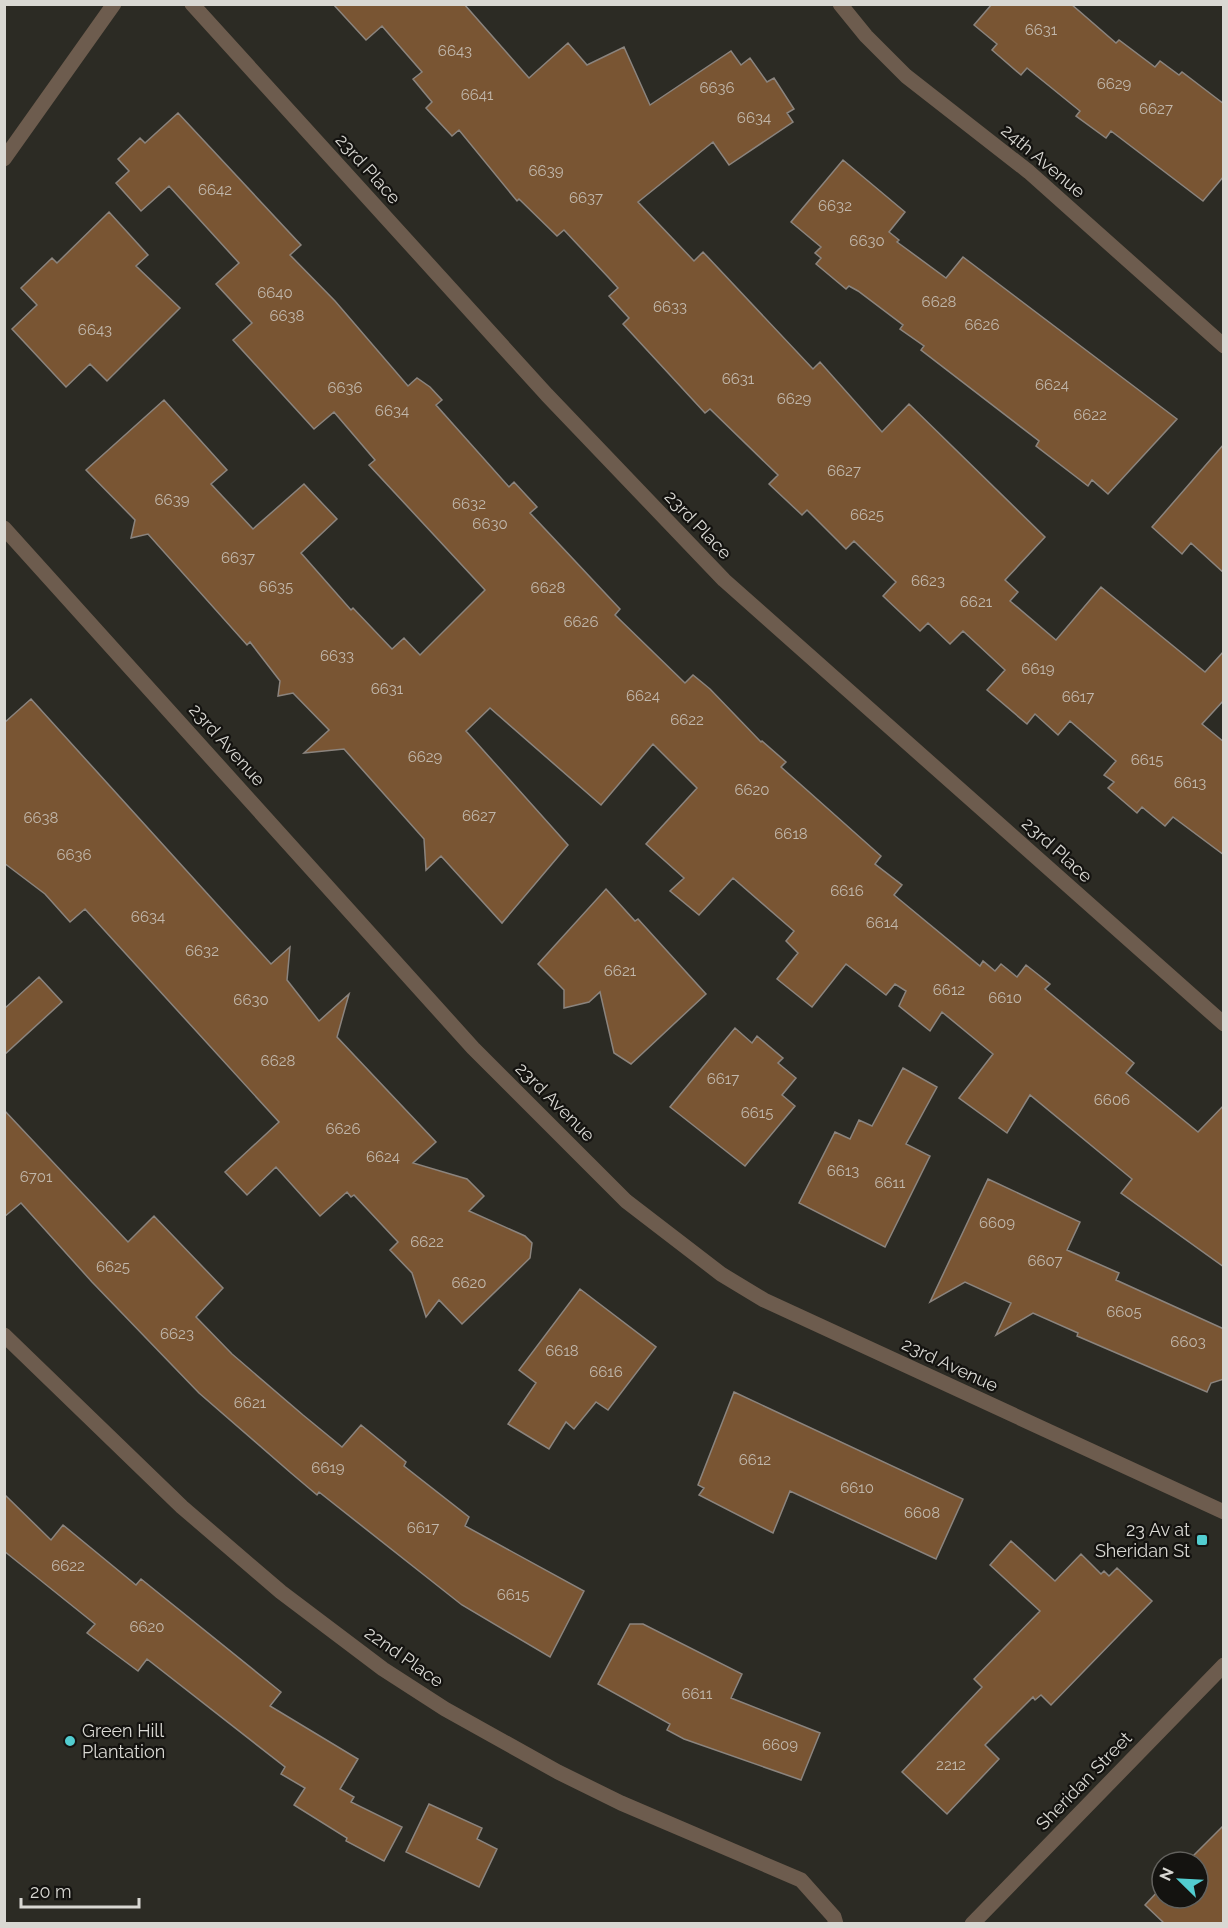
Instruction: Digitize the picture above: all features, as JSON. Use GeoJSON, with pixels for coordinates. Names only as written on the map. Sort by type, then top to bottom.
{"type":"FeatureCollection","features":[{"type":"Feature","properties":{"kind":"street"},"geometry":{"type":"LineString","coordinates":[[4,159],[114,4]]}},
{"type":"Feature","properties":{"kind":"street","name":"23rd Place"},"geometry":{"type":"LineString","coordinates":[[192,4],[547,395],[724,580],[1224,1024]]}},
{"type":"Feature","properties":{"kind":"street","name":"24th Avenue"},"geometry":{"type":"LineString","coordinates":[[840,4],[866,36],[906,76],[1029,172],[1224,346]]}},
{"type":"Feature","properties":{"kind":"street","name":"23rd Avenue"},"geometry":{"type":"LineString","coordinates":[[4,528],[473,1048],[626,1201],[668,1235],[721,1274],[764,1300],[1224,1512]]}},
{"type":"Feature","properties":{"kind":"street","name":"22nd Place"},"geometry":{"type":"LineString","coordinates":[[4,1335],[182,1507],[281,1592],[383,1669],[445,1709],[558,1772],[621,1803],[801,1880],[834,1917],[836,1923]]}},
{"type":"Feature","properties":{"kind":"street","name":"Sheridan Street"},"geometry":{"type":"LineString","coordinates":[[972,1923],[1224,1665]]}},
{"type":"Feature","properties":{"kind":"building"},"geometry":{"type":"Polygon","coordinates":[[[333,4],[464,4],[529,78],[568,43],[587,65],[624,47],[650,105],[731,51],[741,65],[750,58],[767,82],[774,78],[794,109],[787,113],[793,122],[729,165],[713,142],[638,202],[694,261],[703,252],[813,369],[820,362],[882,432],[909,404],[1045,537],[1005,580],[1018,592],[1010,601],[1056,640],[1101,587],[1205,672],[1224,651],[1224,700],[1202,724],[1224,742],[1224,855],[1173,817],[1165,826],[1142,807],[1137,813],[1108,788],[1114,782],[1104,775],[1116,761],[1070,721],[1058,735],[1035,714],[1027,724],[987,690],[1005,670],[963,631],[950,644],[928,623],[920,631],[883,596],[896,582],[854,541],[846,549],[807,510],[802,515],[769,484],[778,475],[710,409],[705,413],[623,324],[629,318],[609,296],[618,288],[608,277],[564,230],[557,236],[519,199],[517,201],[459,130],[452,136],[426,108],[432,102],[413,79],[422,72],[382,26],[366,40],[333,4]]]}},
{"type":"Feature","properties":{"kind":"building"},"geometry":{"type":"Polygon","coordinates":[[[992,4],[1071,4],[1116,43],[1119,40],[1155,67],[1160,61],[1179,75],[1182,72],[1224,104],[1224,176],[1203,201],[1111,131],[1106,138],[1076,116],[1080,111],[1027,68],[1021,75],[992,50],[997,44],[974,25],[992,4]]]}},
{"type":"Feature","properties":{"kind":"building"},"geometry":{"type":"Polygon","coordinates":[[[178,113],[301,245],[290,255],[335,301],[408,386],[417,378],[430,387],[442,400],[436,405],[509,487],[514,482],[537,507],[530,513],[620,609],[615,615],[685,683],[693,675],[710,689],[761,742],[786,762],[781,767],[881,856],[875,864],[902,885],[894,895],[980,966],[983,961],[995,971],[1001,964],[1017,977],[1026,965],[1050,984],[1045,989],[1134,1063],[1126,1073],[1198,1132],[1224,1105],[1224,1267],[1121,1193],[1132,1179],[1030,1095],[1007,1133],[959,1098],[993,1054],[942,1012],[930,1031],[899,1006],[906,991],[895,984],[886,995],[846,964],[812,1007],[777,979],[798,953],[786,941],[794,931],[733,878],[699,915],[670,891],[684,878],[646,844],[697,788],[653,744],[601,805],[490,708],[466,731],[568,845],[502,923],[441,856],[426,870],[424,839],[344,749],[304,753],[329,730],[293,693],[278,696],[280,681],[250,642],[247,645],[148,534],[131,538],[135,520],[86,470],[164,400],[227,470],[211,484],[253,529],[304,484],[337,519],[301,553],[351,610],[353,608],[392,649],[404,638],[420,655],[485,590],[369,465],[375,460],[334,412],[314,429],[233,340],[252,323],[216,284],[239,263],[169,186],[141,211],[116,183],[129,171],[118,159],[140,138],[145,143],[178,113]]]}},
{"type":"Feature","properties":{"kind":"building"},"geometry":{"type":"Polygon","coordinates":[[[843,160],[905,212],[889,232],[899,240],[897,242],[946,278],[963,257],[1177,419],[1108,494],[1092,480],[1088,486],[1036,446],[1039,441],[921,350],[924,346],[900,329],[903,325],[858,291],[849,286],[846,289],[816,264],[821,258],[815,253],[821,247],[791,222],[843,160]]]}},
{"type":"Feature","properties":{"kind":"building"},"geometry":{"type":"Polygon","coordinates":[[[109,212],[148,255],[136,266],[180,308],[107,381],[90,364],[66,387],[12,329],[37,305],[21,288],[52,258],[57,263],[109,212]]]}},
{"type":"Feature","properties":{"kind":"building"},"geometry":{"type":"Polygon","coordinates":[[[1224,444],[1224,573],[1191,543],[1182,554],[1152,527],[1224,444]]]}},
{"type":"Feature","properties":{"kind":"building"},"geometry":{"type":"Polygon","coordinates":[[[31,699],[271,964],[290,947],[287,980],[319,1021],[349,994],[337,1037],[436,1142],[413,1163],[467,1179],[484,1196],[469,1211],[525,1236],[532,1243],[530,1258],[462,1324],[439,1300],[426,1317],[412,1273],[390,1250],[398,1242],[354,1195],[351,1197],[347,1192],[320,1216],[276,1167],[247,1195],[225,1172],[279,1122],[85,909],[70,922],[45,894],[4,863],[4,723],[31,699]]]}},
{"type":"Feature","properties":{"kind":"building"},"geometry":{"type":"Polygon","coordinates":[[[606,889],[635,921],[638,919],[706,994],[631,1064],[614,1053],[600,992],[589,1002],[564,1008],[564,990],[538,964],[606,889]]]}},
{"type":"Feature","properties":{"kind":"building"},"geometry":{"type":"Polygon","coordinates":[[[39,977],[62,1002],[4,1055],[4,1009],[39,977]]]}},
{"type":"Feature","properties":{"kind":"building"},"geometry":{"type":"Polygon","coordinates":[[[735,1028],[752,1043],[757,1036],[783,1058],[778,1063],[796,1078],[782,1095],[795,1106],[745,1166],[670,1107],[735,1028]]]}},
{"type":"Feature","properties":{"kind":"building"},"geometry":{"type":"Polygon","coordinates":[[[903,1068],[937,1087],[906,1144],[930,1156],[885,1247],[799,1203],[835,1132],[850,1139],[859,1120],[872,1126],[903,1068]]]}},
{"type":"Feature","properties":{"kind":"building"},"geometry":{"type":"Polygon","coordinates":[[[4,1110],[128,1242],[154,1216],[223,1288],[196,1317],[232,1354],[303,1415],[342,1447],[361,1425],[406,1462],[404,1466],[469,1517],[465,1526],[584,1591],[550,1657],[462,1605],[319,1492],[317,1495],[291,1473],[199,1393],[92,1282],[21,1203],[4,1217],[4,1110]]]}},
{"type":"Feature","properties":{"kind":"building"},"geometry":{"type":"Polygon","coordinates":[[[988,1179],[1080,1222],[1067,1250],[1119,1273],[1116,1280],[1224,1329],[1224,1379],[1211,1383],[1207,1392],[1077,1336],[1078,1333],[1033,1313],[996,1335],[1011,1303],[965,1282],[930,1302],[988,1179]]]}},
{"type":"Feature","properties":{"kind":"building"},"geometry":{"type":"Polygon","coordinates":[[[580,1289],[656,1347],[608,1410],[596,1402],[574,1429],[566,1422],[549,1449],[508,1424],[536,1383],[519,1370],[580,1289]]]}},
{"type":"Feature","properties":{"kind":"building"},"geometry":{"type":"Polygon","coordinates":[[[734,1392],[963,1499],[936,1559],[790,1491],[773,1533],[699,1495],[704,1488],[698,1485],[734,1392]]]}},
{"type":"Feature","properties":{"kind":"building"},"geometry":{"type":"Polygon","coordinates":[[[4,1494],[51,1540],[63,1525],[136,1585],[141,1579],[281,1692],[270,1706],[358,1759],[340,1789],[354,1797],[351,1802],[402,1827],[384,1861],[346,1841],[347,1838],[294,1805],[305,1788],[281,1774],[285,1767],[147,1659],[138,1671],[87,1633],[95,1624],[4,1551],[4,1494]]]}},
{"type":"Feature","properties":{"kind":"building"},"geometry":{"type":"Polygon","coordinates":[[[1011,1541],[1055,1581],[1081,1554],[1101,1574],[1104,1571],[1109,1576],[1117,1568],[1152,1601],[1051,1705],[1041,1695],[1035,1700],[1033,1697],[985,1745],[999,1759],[947,1814],[902,1772],[982,1687],[974,1679],[1040,1611],[990,1565],[1011,1541]]]}},
{"type":"Feature","properties":{"kind":"building"},"geometry":{"type":"Polygon","coordinates":[[[630,1624],[643,1624],[742,1674],[731,1698],[820,1733],[801,1780],[684,1739],[667,1730],[670,1724],[598,1684],[630,1624]]]}},
{"type":"Feature","properties":{"kind":"building"},"geometry":{"type":"Polygon","coordinates":[[[429,1804],[482,1828],[477,1839],[497,1849],[479,1887],[406,1852],[429,1804]]]}},
{"type":"Feature","properties":{"kind":"building"},"geometry":{"type":"Polygon","coordinates":[[[1224,1825],[1224,1923],[1164,1923],[1150,1910],[1210,1910],[1210,1850],[1199,1850],[1224,1825]]]}},
{"type":"Feature","properties":{"kind":"building"},"geometry":{"type":"Polygon","coordinates":[[[1150,1900],[1150,1910],[1145,1905],[1150,1900]]]}},
{"type":"Feature","properties":{"kind":"place","name":"23 Av at Sheridan St"},"geometry":{"type":"Point","coordinates":[1202,1540]}},
{"type":"Feature","properties":{"kind":"place","name":"Green Hill Plantation"},"geometry":{"type":"Point","coordinates":[70,1741]}}]}
